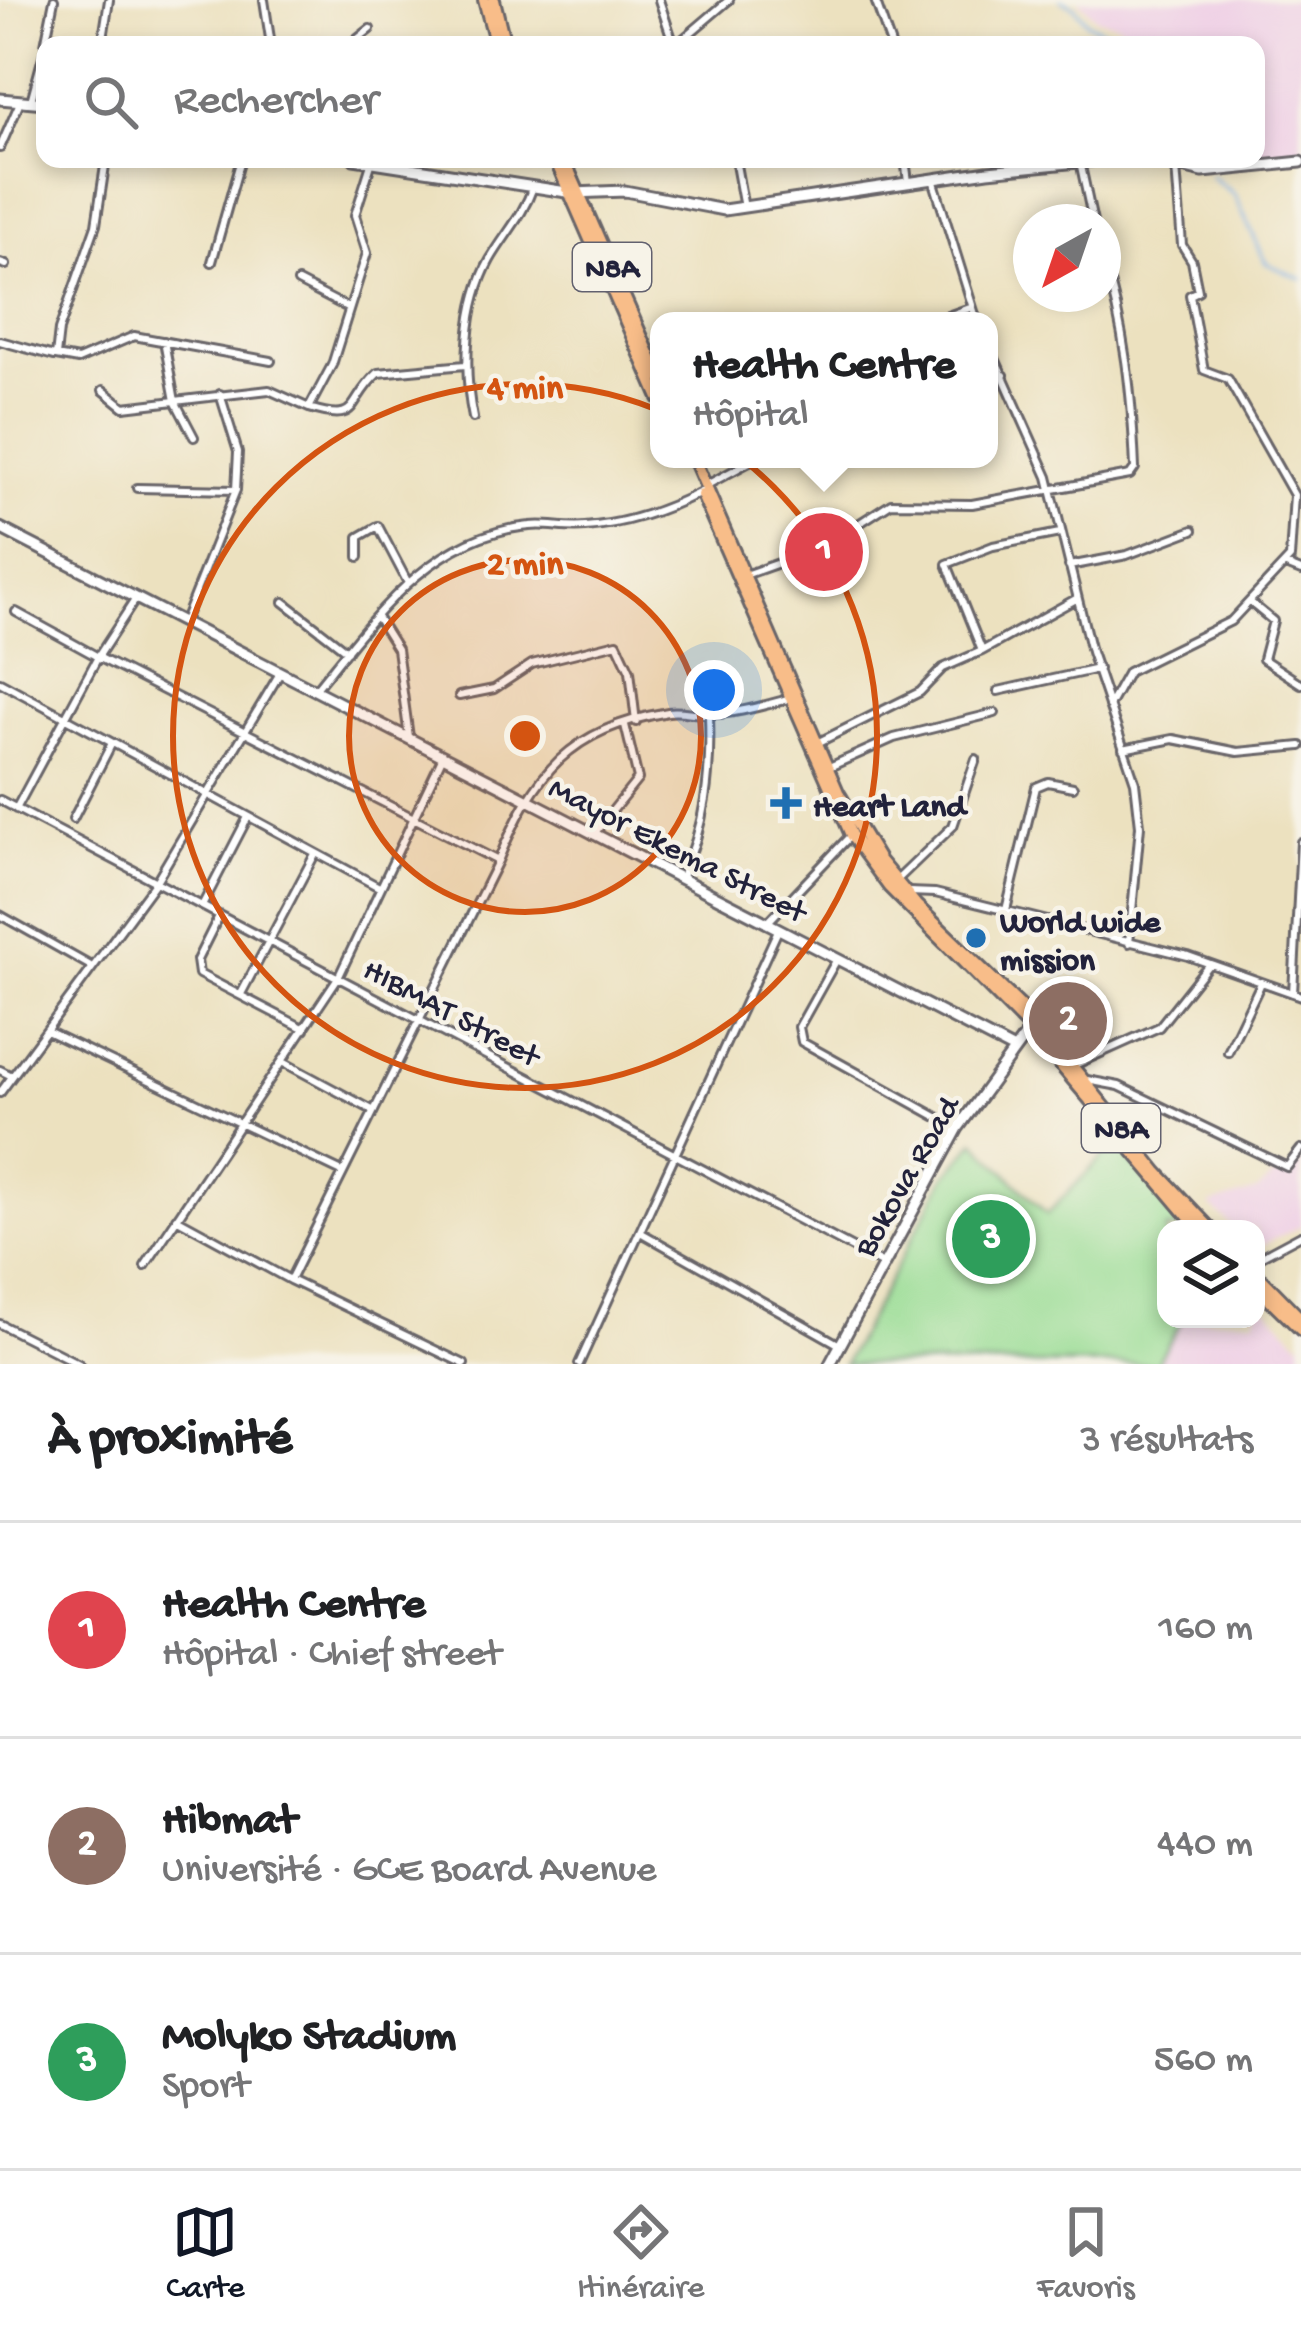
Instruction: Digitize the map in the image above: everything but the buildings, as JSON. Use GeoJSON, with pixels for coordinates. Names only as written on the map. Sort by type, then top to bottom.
{"type":"FeatureCollection","features":[{"type":"Feature","properties":{"kind":"highway"},"geometry":{"type":"LineString","coordinates":[[484,0],[494,36]]}},
{"type":"Feature","properties":{"kind":"highway"},"geometry":{"type":"LineString","coordinates":[[494,0],[503,36]]}},
{"type":"Feature","properties":{"kind":"highway","name":"N8A"},"geometry":{"type":"LineString","coordinates":[[564,168],[650,356]]}},
{"type":"Feature","properties":{"kind":"highway","name":"N8A"},"geometry":{"type":"LineString","coordinates":[[577,193],[650,376]]}},
{"type":"Feature","properties":{"kind":"highway","name":"N8A"},"geometry":{"type":"LineString","coordinates":[[694,468],[827,768],[858,827],[905,892],[1072,1066],[1157,1172],[1202,1220]]}},
{"type":"Feature","properties":{"kind":"highway","name":"N8A"},"geometry":{"type":"LineString","coordinates":[[741,576],[788,699],[851,835],[912,913],[1033,1025],[1192,1220]]}},
{"type":"Feature","properties":{"kind":"highway"},"geometry":{"type":"LineString","coordinates":[[1265,1282],[1301,1319]]}},
{"type":"Feature","properties":{"kind":"highway"},"geometry":{"type":"LineString","coordinates":[[1265,1295],[1301,1330]]}},
{"type":"Feature","properties":{"kind":"street"},"geometry":{"type":"LineString","coordinates":[[47,36],[54,0]]}},
{"type":"Feature","properties":{"kind":"street"},"geometry":{"type":"LineString","coordinates":[[103,36],[109,0]]}},
{"type":"Feature","properties":{"kind":"street"},"geometry":{"type":"LineString","coordinates":[[263,0],[269,36]]}},
{"type":"Feature","properties":{"kind":"street"},"geometry":{"type":"LineString","coordinates":[[659,0],[672,36]]}},
{"type":"Feature","properties":{"kind":"street"},"geometry":{"type":"LineString","coordinates":[[686,36],[729,0]]}},
{"type":"Feature","properties":{"kind":"street"},"geometry":{"type":"LineString","coordinates":[[875,0],[888,36]]}},
{"type":"Feature","properties":{"kind":"street"},"geometry":{"type":"LineString","coordinates":[[361,36],[370,28]]}},
{"type":"Feature","properties":{"kind":"street"},"geometry":{"type":"LineString","coordinates":[[0,148],[36,72]]}},
{"type":"Feature","properties":{"kind":"street"},"geometry":{"type":"LineString","coordinates":[[0,99],[36,102]]}},
{"type":"Feature","properties":{"kind":"street"},"geometry":{"type":"LineString","coordinates":[[1265,165],[1301,162]]}},
{"type":"Feature","properties":{"kind":"street"},"geometry":{"type":"LineString","coordinates":[[56,356],[59,330],[96,225],[105,168]]}},
{"type":"Feature","properties":{"kind":"street"},"geometry":{"type":"LineString","coordinates":[[212,262],[238,168]]}},
{"type":"Feature","properties":{"kind":"street"},"geometry":{"type":"LineString","coordinates":[[308,408],[332,365],[368,247],[355,215],[370,168]]}},
{"type":"Feature","properties":{"kind":"street"},"geometry":{"type":"LineString","coordinates":[[415,168],[577,193],[625,191],[688,207],[744,208],[934,182],[978,168]]}},
{"type":"Feature","properties":{"kind":"street"},"geometry":{"type":"LineString","coordinates":[[737,168],[744,208]]}},
{"type":"Feature","properties":{"kind":"street"},"geometry":{"type":"LineString","coordinates":[[906,168],[908,185]]}},
{"type":"Feature","properties":{"kind":"street"},"geometry":{"type":"LineString","coordinates":[[1081,168],[1089,204]]}},
{"type":"Feature","properties":{"kind":"street"},"geometry":{"type":"LineString","coordinates":[[1109,706],[1128,672],[1220,628],[1286,565],[1294,495],[1228,379],[1204,370],[1190,295],[1198,292],[1192,261],[1182,245],[1176,168]]}},
{"type":"Feature","properties":{"kind":"street"},"geometry":{"type":"LineString","coordinates":[[1184,168],[1238,168]]}},
{"type":"Feature","properties":{"kind":"street"},"geometry":{"type":"LineString","coordinates":[[934,182],[974,312]]}},
{"type":"Feature","properties":{"kind":"street"},"geometry":{"type":"LineString","coordinates":[[473,418],[465,365],[486,268],[522,218],[532,187]]}},
{"type":"Feature","properties":{"kind":"street"},"geometry":{"type":"LineString","coordinates":[[298,282],[348,308]]}},
{"type":"Feature","properties":{"kind":"street"},"geometry":{"type":"LineString","coordinates":[[960,312],[972,308]]}},
{"type":"Feature","properties":{"kind":"street"},"geometry":{"type":"LineString","coordinates":[[741,576],[821,548],[891,503],[959,504],[1052,492],[1130,475],[1135,468],[1120,312]]}},
{"type":"Feature","properties":{"kind":"street"},"geometry":{"type":"LineString","coordinates":[[0,341],[78,360],[134,336],[271,361]]}},
{"type":"Feature","properties":{"kind":"street"},"geometry":{"type":"LineString","coordinates":[[164,341],[175,401],[194,437]]}},
{"type":"Feature","properties":{"kind":"street"},"geometry":{"type":"LineString","coordinates":[[998,363],[1052,492],[1076,599],[1136,782],[1140,826],[1129,943]]}},
{"type":"Feature","properties":{"kind":"street"},"geometry":{"type":"LineString","coordinates":[[103,390],[124,407],[269,390],[338,417],[348,414],[378,373],[465,365]]}},
{"type":"Feature","properties":{"kind":"street"},"geometry":{"type":"LineString","coordinates":[[998,377],[1004,375]]}},
{"type":"Feature","properties":{"kind":"street"},"geometry":{"type":"LineString","coordinates":[[184,621],[236,490],[238,452],[220,394]]}},
{"type":"Feature","properties":{"kind":"street"},"geometry":{"type":"LineString","coordinates":[[315,691],[408,583],[442,554],[524,526],[609,523],[666,509],[739,468]]}},
{"type":"Feature","properties":{"kind":"street"},"geometry":{"type":"LineString","coordinates":[[137,488],[236,490]]}},
{"type":"Feature","properties":{"kind":"street"},"geometry":{"type":"LineString","coordinates":[[359,557],[358,537],[378,526],[408,583]]}},
{"type":"Feature","properties":{"kind":"street","name":"Mayor Ekema Street"},"geometry":{"type":"LineString","coordinates":[[0,528],[445,753],[593,835],[1014,1050]]}},
{"type":"Feature","properties":{"kind":"street"},"geometry":{"type":"LineString","coordinates":[[1069,566],[1127,555],[1192,530]]}},
{"type":"Feature","properties":{"kind":"street"},"geometry":{"type":"LineString","coordinates":[[982,651],[947,564],[993,546],[1060,533]]}},
{"type":"Feature","properties":{"kind":"street"},"geometry":{"type":"LineString","coordinates":[[1286,565],[1301,571]]}},
{"type":"Feature","properties":{"kind":"street"},"geometry":{"type":"LineString","coordinates":[[16,809],[98,657],[137,596]]}},
{"type":"Feature","properties":{"kind":"street"},"geometry":{"type":"LineString","coordinates":[[817,743],[920,692],[943,668],[1076,599]]}},
{"type":"Feature","properties":{"kind":"street"},"geometry":{"type":"LineString","coordinates":[[284,602],[347,651]]}},
{"type":"Feature","properties":{"kind":"street"},"geometry":{"type":"LineString","coordinates":[[1250,602],[1273,621],[1263,659],[1301,684]]}},
{"type":"Feature","properties":{"kind":"street"},"geometry":{"type":"LineString","coordinates":[[16,613],[498,861]]}},
{"type":"Feature","properties":{"kind":"street"},"geometry":{"type":"LineString","coordinates":[[377,617],[398,649],[409,737]]}},
{"type":"Feature","properties":{"kind":"street"},"geometry":{"type":"LineString","coordinates":[[459,696],[494,689],[532,664],[617,643],[630,671],[636,722]]}},
{"type":"Feature","properties":{"kind":"street"},"geometry":{"type":"LineString","coordinates":[[998,691],[1098,669]]}},
{"type":"Feature","properties":{"kind":"street"},"geometry":{"type":"LineString","coordinates":[[0,1093],[89,965],[155,883],[280,673]]}},
{"type":"Feature","properties":{"kind":"street"},"geometry":{"type":"LineString","coordinates":[[0,682],[379,887]]}},
{"type":"Feature","properties":{"kind":"street"},"geometry":{"type":"LineString","coordinates":[[290,1280],[498,861],[524,797],[591,733],[667,712],[709,715],[788,699]]}},
{"type":"Feature","properties":{"kind":"street"},"geometry":{"type":"LineString","coordinates":[[827,768],[894,738],[995,713]]}},
{"type":"Feature","properties":{"kind":"street"},"geometry":{"type":"LineString","coordinates":[[681,879],[703,821],[711,766],[709,715]]}},
{"type":"Feature","properties":{"kind":"street"},"geometry":{"type":"LineString","coordinates":[[593,835],[638,779],[625,725]]}},
{"type":"Feature","properties":{"kind":"street"},"geometry":{"type":"LineString","coordinates":[[1122,749],[1173,739],[1238,752],[1301,746]]}},
{"type":"Feature","properties":{"kind":"street"},"geometry":{"type":"LineString","coordinates":[[73,818],[112,743]]}},
{"type":"Feature","properties":{"kind":"street"},"geometry":{"type":"LineString","coordinates":[[145,1266],[339,976],[445,753]]}},
{"type":"Feature","properties":{"kind":"street"},"geometry":{"type":"LineString","coordinates":[[896,881],[953,826],[976,759]]}},
{"type":"Feature","properties":{"kind":"street"},"geometry":{"type":"LineString","coordinates":[[1006,910],[1036,787],[1048,782],[1072,787]]}},
{"type":"Feature","properties":{"kind":"street","name":"HIBMAT Street"},"geometry":{"type":"LineString","coordinates":[[0,800],[883,1264]]}},
{"type":"Feature","properties":{"kind":"street"},"geometry":{"type":"LineString","coordinates":[[202,906],[248,818]]}},
{"type":"Feature","properties":{"kind":"street"},"geometry":{"type":"LineString","coordinates":[[579,1364],[677,1159],[773,925],[851,835]]}},
{"type":"Feature","properties":{"kind":"street"},"geometry":{"type":"LineString","coordinates":[[905,892],[935,893],[1006,910],[1209,964],[1297,994],[1301,842]]}},
{"type":"Feature","properties":{"kind":"street"},"geometry":{"type":"LineString","coordinates":[[241,994],[315,854]]}},
{"type":"Feature","properties":{"kind":"street"},"geometry":{"type":"LineString","coordinates":[[0,915],[89,965]]}},
{"type":"Feature","properties":{"kind":"street"},"geometry":{"type":"LineString","coordinates":[[219,915],[196,968],[305,1028]]}},
{"type":"Feature","properties":{"kind":"street"},"geometry":{"type":"LineString","coordinates":[[837,959],[799,1027],[802,1042],[958,1128]]}},
{"type":"Feature","properties":{"kind":"street"},"geometry":{"type":"LineString","coordinates":[[1072,1066],[1150,1034],[1209,964]]}},
{"type":"Feature","properties":{"kind":"street"},"geometry":{"type":"LineString","coordinates":[[1228,1052],[1261,983]]}},
{"type":"Feature","properties":{"kind":"street","name":"Bokova Road"},"geometry":{"type":"LineString","coordinates":[[830,1364],[958,1128],[1033,1025]]}},
{"type":"Feature","properties":{"kind":"street"},"geometry":{"type":"LineString","coordinates":[[46,1031],[241,1128],[342,1172]]}},
{"type":"Feature","properties":{"kind":"street"},"geometry":{"type":"LineString","coordinates":[[283,1062],[374,1112]]}},
{"type":"Feature","properties":{"kind":"street"},"geometry":{"type":"LineString","coordinates":[[0,1070],[12,1076]]}},
{"type":"Feature","properties":{"kind":"street"},"geometry":{"type":"LineString","coordinates":[[1083,1079],[1119,1086],[1287,1167],[1301,1149]]}},
{"type":"Feature","properties":{"kind":"street"},"geometry":{"type":"LineString","coordinates":[[176,1218],[290,1280],[464,1364]]}},
{"type":"Feature","properties":{"kind":"street"},"geometry":{"type":"LineString","coordinates":[[640,1232],[840,1345]]}},
{"type":"Feature","properties":{"kind":"street"},"geometry":{"type":"LineString","coordinates":[[1265,1254],[1301,1235]]}},
{"type":"Feature","properties":{"kind":"street"},"geometry":{"type":"LineString","coordinates":[[0,1324],[79,1364]]}},
{"type":"Feature","properties":{"kind":"shaded area"},"geometry":{"type":"Polygon","coordinates":[[[1078,0],[1301,0],[1301,155],[1265,157],[1265,36],[1135,36],[1118,24],[1098,19],[1078,0]]]}},
{"type":"Feature","properties":{"kind":"shaded area"},"geometry":{"type":"Polygon","coordinates":[[[1301,1158],[1301,1226],[1265,1244],[1265,1220],[1225,1220],[1209,1205],[1257,1191],[1283,1168],[1292,1172],[1301,1158]]]}},
{"type":"Feature","properties":{"kind":"shaded area"},"geometry":{"type":"Polygon","coordinates":[[[1265,1306],[1301,1343],[1301,1364],[1156,1364],[1178,1328],[1265,1328],[1265,1306]]]}},
{"type":"Feature","properties":{"kind":"green space"},"geometry":{"type":"Polygon","coordinates":[[[975,1141],[1047,1214],[1116,1143],[1183,1220],[1157,1220],[1157,1328],[1178,1328],[1156,1364],[844,1364],[945,1177],[975,1141]]]}},
{"type":"Feature","properties":{"kind":"waterway"},"geometry":{"type":"LineString","coordinates":[[1061,0],[1074,6],[1088,23],[1116,36]]}},
{"type":"Feature","properties":{"kind":"waterway"},"geometry":{"type":"LineString","coordinates":[[1211,176],[1235,195],[1266,263],[1301,279]]}},
{"type":"Feature","properties":{"kind":"place","name":"Health Centre"},"geometry":{"type":"Point","coordinates":[824,552]}},
{"type":"Feature","properties":{"kind":"place","name":"Heart Land"},"geometry":{"type":"Point","coordinates":[786,803]}},
{"type":"Feature","properties":{"kind":"place","name":"World wide mission"},"geometry":{"type":"Point","coordinates":[976,938]}},
{"type":"Feature","properties":{"kind":"place","name":"Hibmat"},"geometry":{"type":"Point","coordinates":[1068,1021]}},
{"type":"Feature","properties":{"kind":"place","name":"Molyko Stadium"},"geometry":{"type":"Point","coordinates":[991,1239]}}]}
